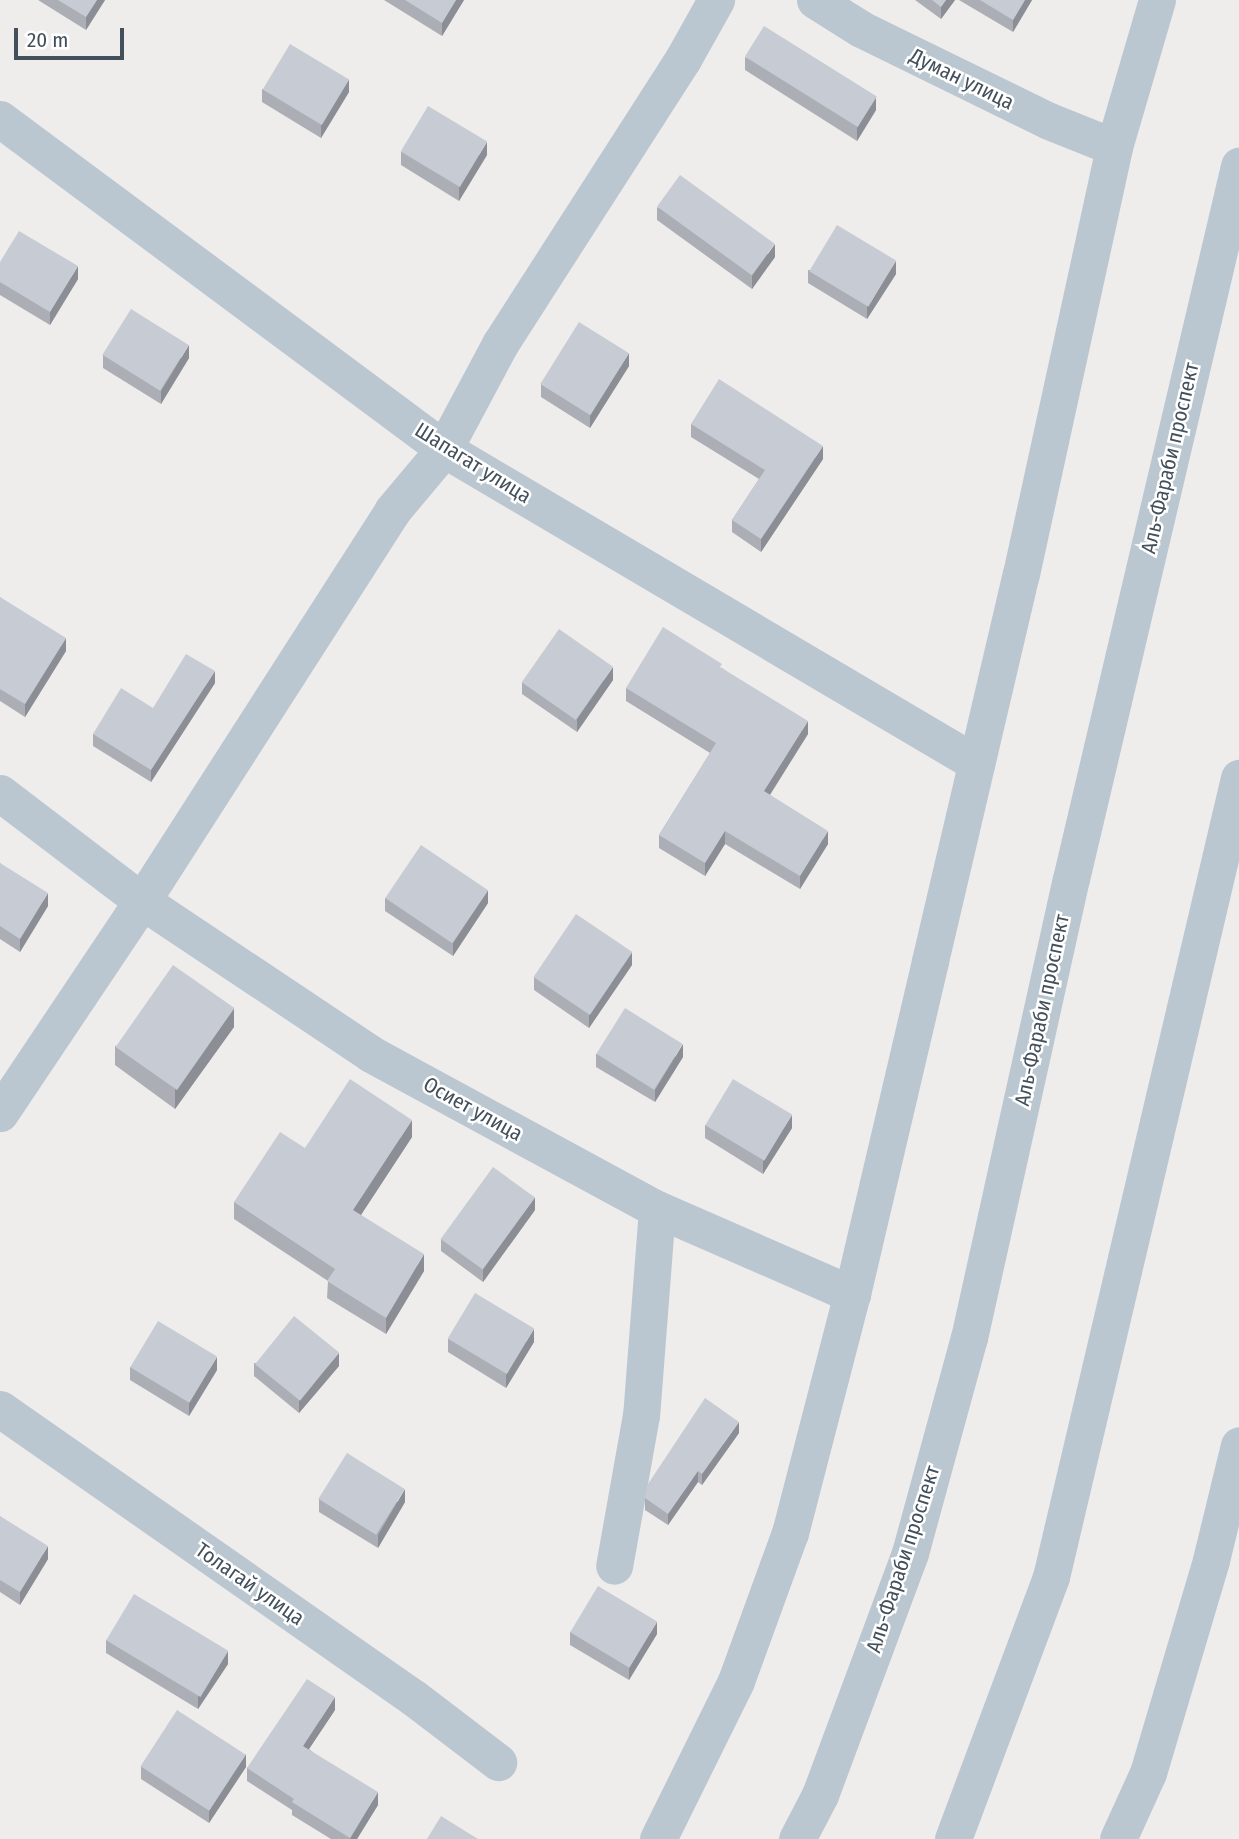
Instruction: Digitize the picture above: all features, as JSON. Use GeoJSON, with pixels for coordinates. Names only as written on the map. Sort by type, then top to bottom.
{"type":"FeatureCollection","features":[{"type":"Feature","properties":{"kind":"street"},"geometry":{"type":"LineString","coordinates":[[0,1114],[142,901],[391,512],[444,449],[500,344],[683,59],[716,0]]}},
{"type":"Feature","properties":{"kind":"street","name":"Думан улица"},"geometry":{"type":"LineString","coordinates":[[815,0],[886,41],[1049,121],[1114,147]]}},
{"type":"Feature","properties":{"kind":"street"},"geometry":{"type":"LineString","coordinates":[[658,1839],[736,1681],[790,1533],[852,1294],[976,764],[1114,147],[1157,0]]}},
{"type":"Feature","properties":{"kind":"street","name":"Шапагат улица"},"geometry":{"type":"LineString","coordinates":[[0,119],[444,449],[976,764]]}},
{"type":"Feature","properties":{"kind":"street","name":"Аль-Фараби проспект"},"geometry":{"type":"LineString","coordinates":[[797,1839],[820,1795],[910,1553],[970,1338],[1071,879],[1239,166]]}},
{"type":"Feature","properties":{"kind":"street"},"geometry":{"type":"LineString","coordinates":[[953,1839],[1051,1577],[1239,778]]}},
{"type":"Feature","properties":{"kind":"street","name":"Осиет улица"},"geometry":{"type":"LineString","coordinates":[[0,793],[142,901],[371,1054],[657,1209],[852,1294]]}},
{"type":"Feature","properties":{"kind":"street"},"geometry":{"type":"LineString","coordinates":[[614,1566],[641,1415],[657,1209]]}},
{"type":"Feature","properties":{"kind":"street","name":"Толагай улица"},"geometry":{"type":"LineString","coordinates":[[0,1409],[414,1698],[498,1762]]}},
{"type":"Feature","properties":{"kind":"street"},"geometry":{"type":"LineString","coordinates":[[1118,1839],[1148,1773],[1211,1559],[1239,1445]]}},
{"type":"Feature","properties":{"kind":"building"},"geometry":{"type":"Polygon","coordinates":[[[58,0],[97,0],[86,17],[58,0]]]}},
{"type":"Feature","properties":{"kind":"building"},"geometry":{"type":"Polygon","coordinates":[[[405,0],[456,0],[442,23],[405,0]]]}},
{"type":"Feature","properties":{"kind":"building"},"geometry":{"type":"Polygon","coordinates":[[[932,0],[946,0],[941,7],[932,0]]]}},
{"type":"Feature","properties":{"kind":"building"},"geometry":{"type":"Polygon","coordinates":[[[980,0],[1025,0],[1013,20],[980,0]]]}},
{"type":"Feature","properties":{"kind":"building"},"geometry":{"type":"Polygon","coordinates":[[[764,26],[877,96],[858,127],[745,57],[764,26]]]}},
{"type":"Feature","properties":{"kind":"building"},"geometry":{"type":"Polygon","coordinates":[[[290,44],[349,80],[322,125],[263,89],[290,44]]]}},
{"type":"Feature","properties":{"kind":"building"},"geometry":{"type":"Polygon","coordinates":[[[428,106],[487,142],[460,187],[401,151],[428,106]]]}},
{"type":"Feature","properties":{"kind":"building"},"geometry":{"type":"Polygon","coordinates":[[[680,175],[775,244],[752,275],[657,207],[680,175]]]}},
{"type":"Feature","properties":{"kind":"building"},"geometry":{"type":"Polygon","coordinates":[[[837,225],[896,261],[868,307],[809,271],[837,225]]]}},
{"type":"Feature","properties":{"kind":"building"},"geometry":{"type":"Polygon","coordinates":[[[19,231],[78,266],[50,312],[0,282],[0,262],[19,231]]]}},
{"type":"Feature","properties":{"kind":"building"},"geometry":{"type":"Polygon","coordinates":[[[131,309],[189,345],[160,391],[102,355],[131,309]]]}},
{"type":"Feature","properties":{"kind":"building"},"geometry":{"type":"Polygon","coordinates":[[[579,322],[629,353],[590,415],[540,384],[579,322]]]}},
{"type":"Feature","properties":{"kind":"building"},"geometry":{"type":"Polygon","coordinates":[[[719,379],[823,446],[761,539],[732,520],[765,470],[691,424],[719,379]]]}},
{"type":"Feature","properties":{"kind":"building"},"geometry":{"type":"Polygon","coordinates":[[[0,597],[66,638],[25,704],[0,689],[0,597]]]}},
{"type":"Feature","properties":{"kind":"building"},"geometry":{"type":"Polygon","coordinates":[[[663,627],[722,664],[720,667],[808,721],[764,791],[828,831],[800,876],[725,831],[705,863],[659,835],[716,743],[626,688],[663,627]]]}},
{"type":"Feature","properties":{"kind":"building"},"geometry":{"type":"Polygon","coordinates":[[[559,629],[613,667],[576,720],[522,682],[559,629]]]}},
{"type":"Feature","properties":{"kind":"building"},"geometry":{"type":"Polygon","coordinates":[[[186,654],[215,671],[151,770],[93,734],[121,688],[153,708],[186,654]]]}},
{"type":"Feature","properties":{"kind":"building"},"geometry":{"type":"Polygon","coordinates":[[[421,845],[488,890],[452,943],[385,898],[421,845]]]}},
{"type":"Feature","properties":{"kind":"building"},"geometry":{"type":"Polygon","coordinates":[[[0,863],[48,893],[20,939],[0,926],[0,863]]]}},
{"type":"Feature","properties":{"kind":"building"},"geometry":{"type":"Polygon","coordinates":[[[576,914],[632,952],[590,1015],[534,977],[576,914]]]}},
{"type":"Feature","properties":{"kind":"building"},"geometry":{"type":"Polygon","coordinates":[[[173,965],[234,1008],[177,1090],[116,1047],[173,965]]]}},
{"type":"Feature","properties":{"kind":"building"},"geometry":{"type":"Polygon","coordinates":[[[625,1008],[683,1044],[654,1090],[596,1054],[625,1008]]]}},
{"type":"Feature","properties":{"kind":"building"},"geometry":{"type":"Polygon","coordinates":[[[350,1079],[412,1120],[353,1210],[424,1254],[386,1318],[327,1281],[335,1269],[234,1202],[280,1132],[305,1148],[350,1079]]]}},
{"type":"Feature","properties":{"kind":"building"},"geometry":{"type":"Polygon","coordinates":[[[733,1079],[792,1115],[764,1161],[705,1125],[733,1079]]]}},
{"type":"Feature","properties":{"kind":"building"},"geometry":{"type":"Polygon","coordinates":[[[493,1167],[535,1198],[483,1270],[441,1239],[493,1167]]]}},
{"type":"Feature","properties":{"kind":"building"},"geometry":{"type":"Polygon","coordinates":[[[475,1293],[534,1329],[507,1374],[448,1338],[475,1293]]]}},
{"type":"Feature","properties":{"kind":"building"},"geometry":{"type":"Polygon","coordinates":[[[294,1316],[339,1353],[300,1401],[255,1364],[294,1316]]]}},
{"type":"Feature","properties":{"kind":"building"},"geometry":{"type":"Polygon","coordinates":[[[158,1321],[217,1357],[189,1403],[130,1367],[158,1321]]]}},
{"type":"Feature","properties":{"kind":"building"},"geometry":{"type":"Polygon","coordinates":[[[705,1398],[739,1422],[702,1474],[698,1471],[668,1514],[645,1498],[648,1484],[705,1398]]]}},
{"type":"Feature","properties":{"kind":"building"},"geometry":{"type":"Polygon","coordinates":[[[347,1453],[405,1489],[376,1535],[318,1499],[347,1453]]]}},
{"type":"Feature","properties":{"kind":"building"},"geometry":{"type":"Polygon","coordinates":[[[0,1516],[48,1546],[20,1592],[0,1580],[0,1516]]]}},
{"type":"Feature","properties":{"kind":"building"},"geometry":{"type":"Polygon","coordinates":[[[598,1586],[657,1622],[629,1668],[570,1632],[598,1586]]]}},
{"type":"Feature","properties":{"kind":"building"},"geometry":{"type":"Polygon","coordinates":[[[134,1594],[228,1651],[200,1697],[106,1640],[134,1594]]]}},
{"type":"Feature","properties":{"kind":"building"},"geometry":{"type":"Polygon","coordinates":[[[307,1679],[335,1697],[303,1746],[378,1792],[350,1838],[292,1802],[294,1799],[247,1768],[307,1679]]]}},
{"type":"Feature","properties":{"kind":"building"},"geometry":{"type":"Polygon","coordinates":[[[177,1710],[246,1755],[209,1811],[141,1766],[177,1710]]]}},
{"type":"Feature","properties":{"kind":"building"},"geometry":{"type":"Polygon","coordinates":[[[441,1816],[478,1839],[427,1839],[441,1816]]]}}]}
